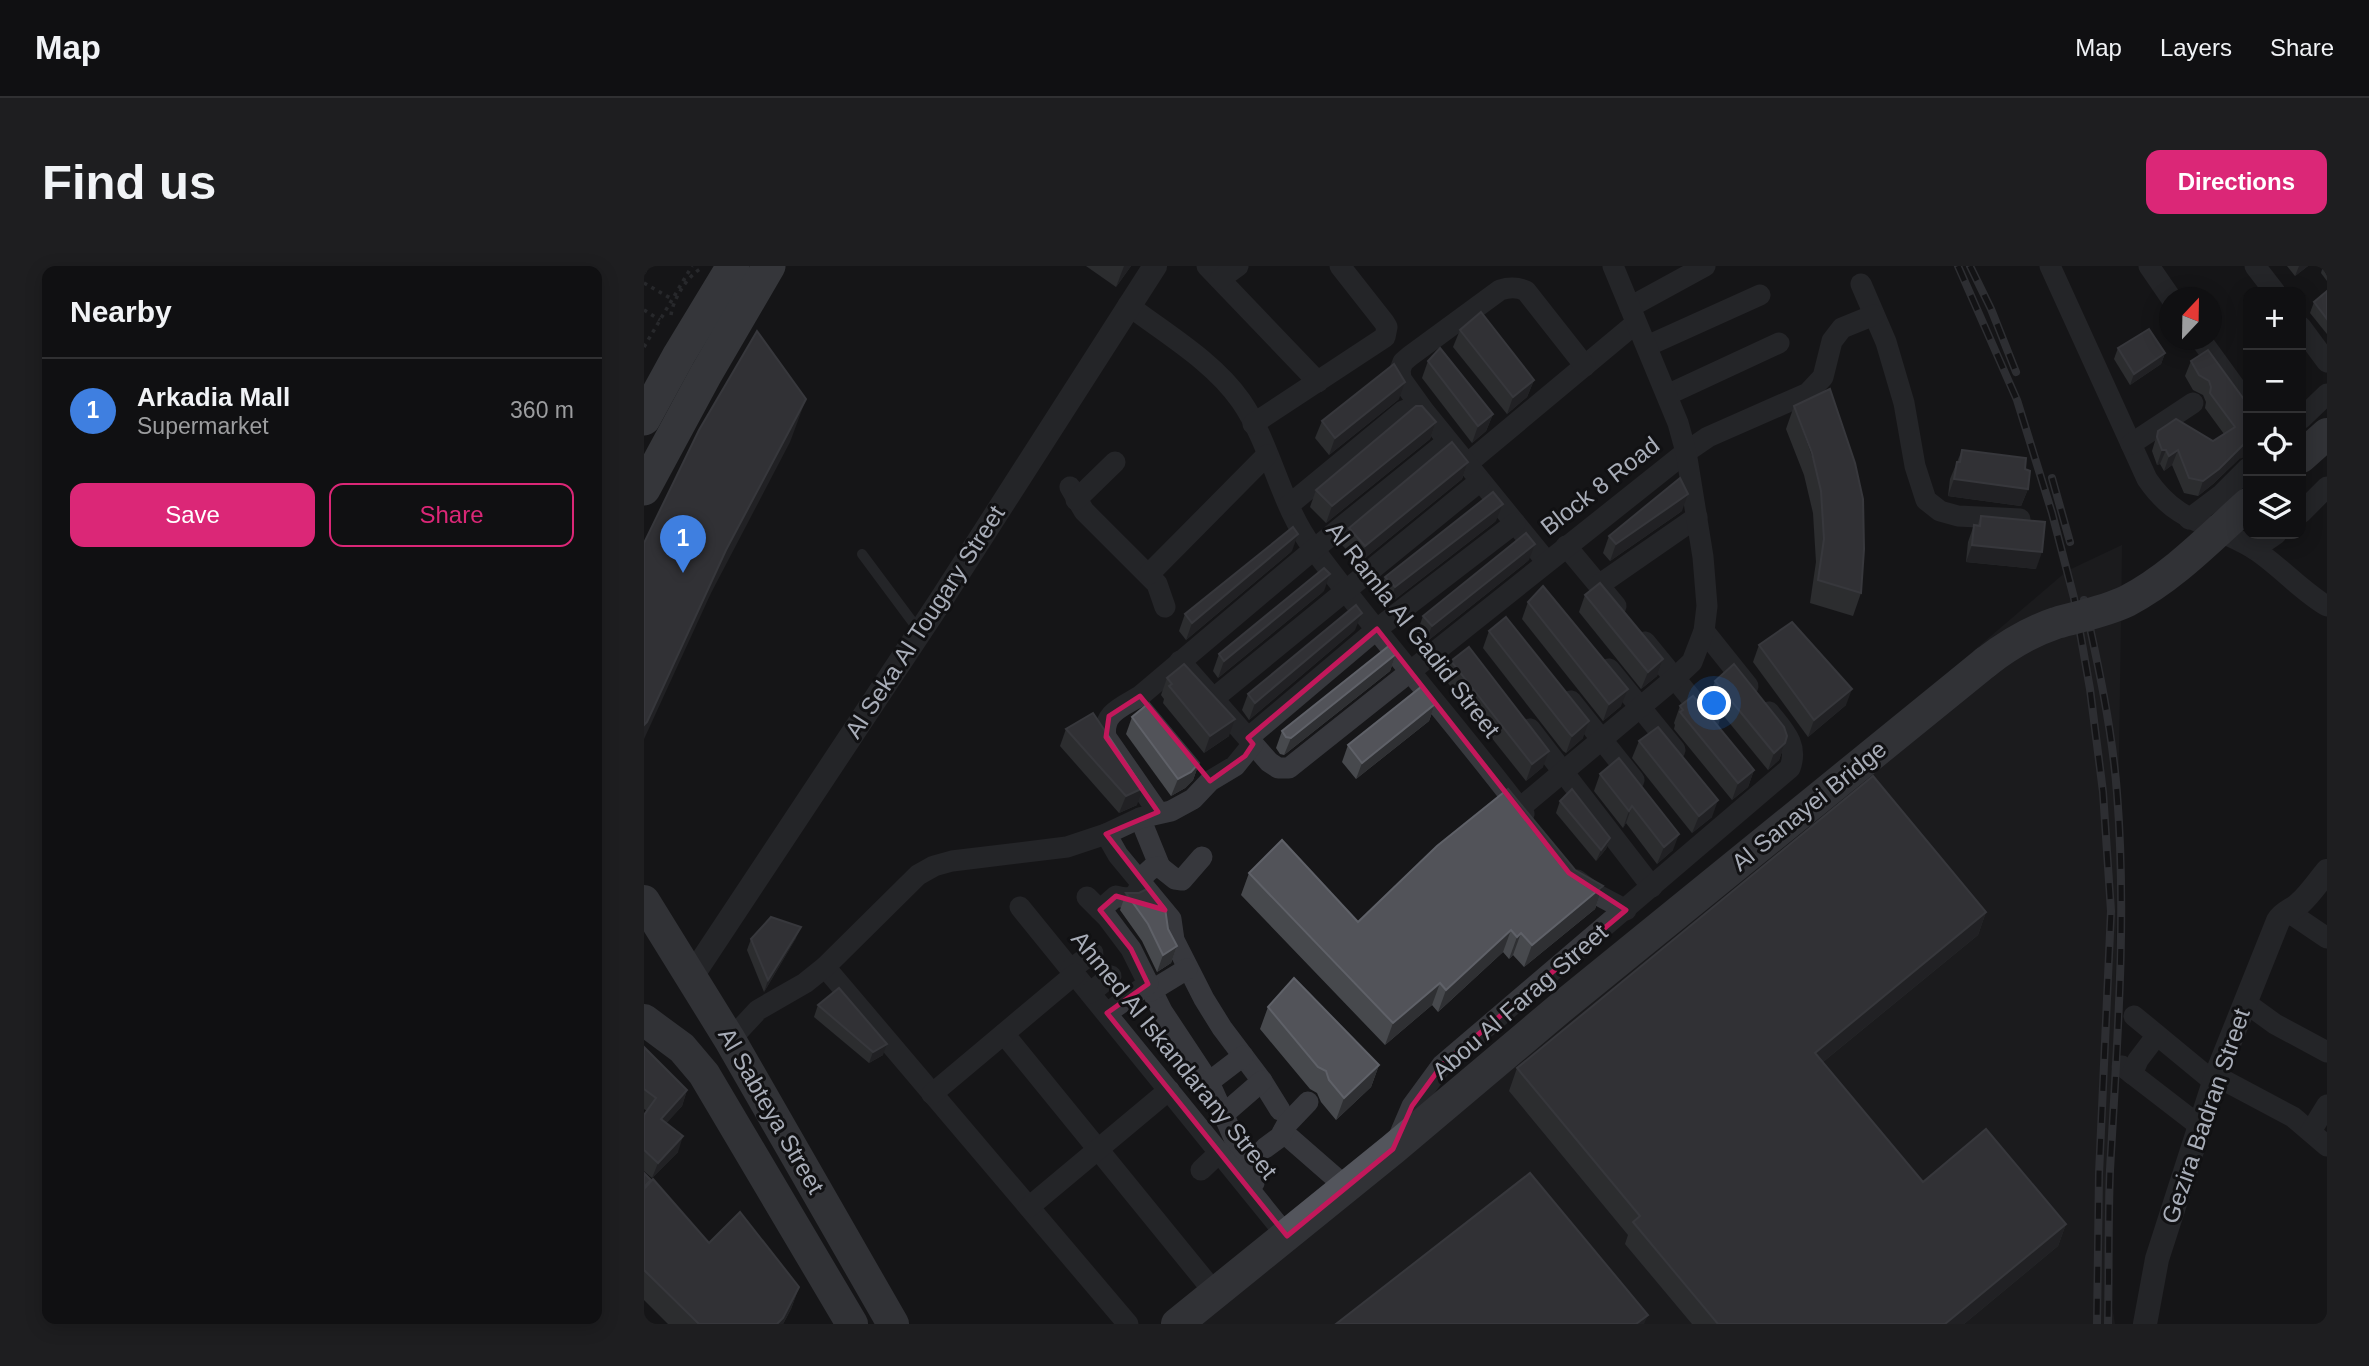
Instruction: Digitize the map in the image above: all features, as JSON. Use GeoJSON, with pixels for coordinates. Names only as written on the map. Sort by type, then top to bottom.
{"type":"FeatureCollection","features":[{"type":"Feature","properties":{"kind":"highway"},"geometry":{"type":"LineString","coordinates":[[644,419],[733,266]]}},
{"type":"Feature","properties":{"kind":"highway"},"geometry":{"type":"LineString","coordinates":[[644,489],[706,374],[769,266]]}},
{"type":"Feature","properties":{"kind":"main road"},"geometry":{"type":"LineString","coordinates":[[2306,453],[2327,434]]}},
{"type":"Feature","properties":{"kind":"main road","name":"Al Sanayei Bridge"},"geometry":{"type":"LineString","coordinates":[[1393,1149],[1559,1009],[2007,645],[2032,632],[2104,611],[2148,589],[2169,574],[2243,508]]}},
{"type":"Feature","properties":{"kind":"main road","name":"Al Sabteya Street"},"geometry":{"type":"LineString","coordinates":[[644,901],[730,1040],[893,1324]]}},
{"type":"Feature","properties":{"kind":"main road","name":"Al Sabteya Street"},"geometry":{"type":"LineString","coordinates":[[644,1020],[682,1048],[704,1074],[852,1324]]}},
{"type":"Feature","properties":{"kind":"main road","name":"Abou Al Farag Street"},"geometry":{"type":"LineString","coordinates":[[1177,1324],[1393,1149]]}},
{"type":"Feature","properties":{"kind":"street","name":"Al Seka Al Tougary Street"},"geometry":{"type":"LineString","coordinates":[[692,976],[920,632],[1154,266]]}},
{"type":"Feature","properties":{"kind":"street"},"geometry":{"type":"LineString","coordinates":[[1238,266],[1214,273],[1318,382]]}},
{"type":"Feature","properties":{"kind":"street"},"geometry":{"type":"LineString","coordinates":[[1253,424],[1382,341],[1387,332],[1384,322],[1340,266]]}},
{"type":"Feature","properties":{"kind":"street"},"geometry":{"type":"LineString","coordinates":[[1520,808],[1692,662],[1704,631],[1706,581],[1686,452],[1667,395],[1614,266]]}},
{"type":"Feature","properties":{"kind":"street"},"geometry":{"type":"LineString","coordinates":[[1213,699],[1346,589],[1474,472],[1505,433],[1585,366],[1633,315],[1705,266]]}},
{"type":"Feature","properties":{"kind":"street"},"geometry":{"type":"LineString","coordinates":[[2050,266],[2147,479],[2158,495],[2172,509],[2189,519],[2254,549],[2327,606]]}},
{"type":"Feature","properties":{"kind":"street"},"geometry":{"type":"LineString","coordinates":[[2149,266],[2163,287]]}},
{"type":"Feature","properties":{"kind":"street"},"geometry":{"type":"LineString","coordinates":[[2255,266],[2271,287]]}},
{"type":"Feature","properties":{"kind":"street"},"geometry":{"type":"LineString","coordinates":[[1861,284],[1886,342],[1904,403],[1915,466],[1926,500],[1940,511],[1958,516],[2020,519]]}},
{"type":"Feature","properties":{"kind":"street"},"geometry":{"type":"LineString","coordinates":[[1548,594],[1539,567],[1515,523],[1424,411],[1401,379],[1400,370],[1404,362],[1436,346],[1475,308],[1500,290],[1518,288],[1526,291],[1585,366]]}},
{"type":"Feature","properties":{"kind":"street"},"geometry":{"type":"LineString","coordinates":[[1647,346],[1760,295]]}},
{"type":"Feature","properties":{"kind":"street","name":"Al Ramla Al Gadid Street"},"geometry":{"type":"LineString","coordinates":[[1128,305],[1226,382],[1253,424],[1295,520],[1313,550],[1536,829]]}},
{"type":"Feature","properties":{"kind":"street"},"geometry":{"type":"LineString","coordinates":[[1475,308],[1491,328]]}},
{"type":"Feature","properties":{"kind":"street","name":"Block 8 Road"},"geometry":{"type":"LineString","coordinates":[[1250,741],[1269,762],[1278,768],[1289,768],[1686,452],[1707,437],[1808,393],[1823,377],[1832,341],[1842,328],[1874,315]]}},
{"type":"Feature","properties":{"kind":"street"},"geometry":{"type":"LineString","coordinates":[[2306,334],[2327,362]]}},
{"type":"Feature","properties":{"kind":"street"},"geometry":{"type":"LineString","coordinates":[[1667,395],[1779,343]]}},
{"type":"Feature","properties":{"kind":"street"},"geometry":{"type":"LineString","coordinates":[[2208,350],[2243,398]]}},
{"type":"Feature","properties":{"kind":"street"},"geometry":{"type":"LineString","coordinates":[[1530,379],[1546,399]]}},
{"type":"Feature","properties":{"kind":"street"},"geometry":{"type":"LineString","coordinates":[[2306,414],[2327,394]]}},
{"type":"Feature","properties":{"kind":"street"},"geometry":{"type":"LineString","coordinates":[[2131,444],[2193,403]]}},
{"type":"Feature","properties":{"kind":"street"},"geometry":{"type":"LineString","coordinates":[[1289,505],[1404,411],[1411,408],[1424,411]]}},
{"type":"Feature","properties":{"kind":"street"},"geometry":{"type":"LineString","coordinates":[[1489,412],[1505,433]]}},
{"type":"Feature","properties":{"kind":"street"},"geometry":{"type":"LineString","coordinates":[[1202,857],[1182,880],[1160,867],[1149,815],[1106,737],[1104,726],[1109,716],[1145,701],[1180,661],[1448,441]]}},
{"type":"Feature","properties":{"kind":"street"},"geometry":{"type":"LineString","coordinates":[[1149,574],[1267,455]]}},
{"type":"Feature","properties":{"kind":"street"},"geometry":{"type":"LineString","coordinates":[[1115,462],[1073,494],[1084,511],[1149,574],[1157,584],[1165,607]]}},
{"type":"Feature","properties":{"kind":"street"},"geometry":{"type":"LineString","coordinates":[[2189,519],[2222,494],[2243,473]]}},
{"type":"Feature","properties":{"kind":"street"},"geometry":{"type":"LineString","coordinates":[[2306,508],[2327,487]]}},
{"type":"Feature","properties":{"kind":"street"},"geometry":{"type":"LineString","coordinates":[[1599,585],[1697,517]]}},
{"type":"Feature","properties":{"kind":"street"},"geometry":{"type":"LineString","coordinates":[[730,1040],[758,1010],[805,983],[825,967],[918,876],[934,866],[952,861],[1067,847],[1149,815],[1182,806],[1193,799],[1206,776],[1235,766],[1250,741],[1377,629],[1515,523]]}},
{"type":"Feature","properties":{"kind":"street"},"geometry":{"type":"LineString","coordinates":[[2254,549],[2269,539]]}},
{"type":"Feature","properties":{"kind":"street"},"geometry":{"type":"LineString","coordinates":[[1566,546],[1725,739]]}},
{"type":"Feature","properties":{"kind":"street"},"geometry":{"type":"LineString","coordinates":[[1493,604],[1510,625]]}},
{"type":"Feature","properties":{"kind":"street","name":"Abou Al Farag Street"},"geometry":{"type":"LineString","coordinates":[[1393,1149],[1412,1106],[1442,1065],[1790,768],[1794,747],[1789,737],[1704,631]]}},
{"type":"Feature","properties":{"kind":"street"},"geometry":{"type":"LineString","coordinates":[[1456,634],[1473,655]]}},
{"type":"Feature","properties":{"kind":"street"},"geometry":{"type":"LineString","coordinates":[[1598,656],[1690,769]]}},
{"type":"Feature","properties":{"kind":"street"},"geometry":{"type":"LineString","coordinates":[[1180,661],[1250,741]]}},
{"type":"Feature","properties":{"kind":"street"},"geometry":{"type":"LineString","coordinates":[[1560,687],[1643,791]]}},
{"type":"Feature","properties":{"kind":"street"},"geometry":{"type":"LineString","coordinates":[[1514,708],[1652,887]]}},
{"type":"Feature","properties":{"kind":"street"},"geometry":{"type":"LineString","coordinates":[[1750,769],[1767,789]]}},
{"type":"Feature","properties":{"kind":"street"},"geometry":{"type":"LineString","coordinates":[[1715,799],[1731,820]]}},
{"type":"Feature","properties":{"kind":"street"},"geometry":{"type":"LineString","coordinates":[[1676,832],[1692,853]]}},
{"type":"Feature","properties":{"kind":"street"},"geometry":{"type":"LineString","coordinates":[[1106,834],[1118,855],[1171,919],[1174,940],[1187,969],[1222,1028],[1280,1110]]}},
{"type":"Feature","properties":{"kind":"street"},"geometry":{"type":"LineString","coordinates":[[1560,862],[1580,884],[1626,910]]}},
{"type":"Feature","properties":{"kind":"street"},"geometry":{"type":"LineString","coordinates":[[1160,867],[1152,868],[1141,878],[1132,897],[1126,899],[1116,896],[1093,903],[1131,949],[1150,988],[1209,1082],[1260,1202]]}},
{"type":"Feature","properties":{"kind":"street"},"geometry":{"type":"LineString","coordinates":[[2285,912],[2303,901],[2327,871]]}},
{"type":"Feature","properties":{"kind":"street","name":"Ahmed Al Iskandarany Street"},"geometry":{"type":"LineString","coordinates":[[1020,906],[1287,1236]]}},
{"type":"Feature","properties":{"kind":"street"},"geometry":{"type":"LineString","coordinates":[[2285,912],[2327,938]]}},
{"type":"Feature","properties":{"kind":"street","name":"Gezira Badran Street"},"geometry":{"type":"LineString","coordinates":[[2145,1324],[2157,1259],[2215,1079],[2285,912]]}},
{"type":"Feature","properties":{"kind":"street"},"geometry":{"type":"LineString","coordinates":[[932,1094],[1004,1034],[1093,953]]}},
{"type":"Feature","properties":{"kind":"street"},"geometry":{"type":"LineString","coordinates":[[825,967],[1128,1324]]}},
{"type":"Feature","properties":{"kind":"street"},"geometry":{"type":"LineString","coordinates":[[1107,1013],[1187,969]]}},
{"type":"Feature","properties":{"kind":"street"},"geometry":{"type":"LineString","coordinates":[[1090,993],[1111,976]]}},
{"type":"Feature","properties":{"kind":"street"},"geometry":{"type":"LineString","coordinates":[[2246,1003],[2275,1024],[2327,1052]]}},
{"type":"Feature","properties":{"kind":"street"},"geometry":{"type":"LineString","coordinates":[[2134,1016],[2215,1079],[2273,1105],[2311,1131],[2327,1146]]}},
{"type":"Feature","properties":{"kind":"street"},"geometry":{"type":"LineString","coordinates":[[1004,1034],[1215,1293]]}},
{"type":"Feature","properties":{"kind":"street"},"geometry":{"type":"LineString","coordinates":[[2157,1035],[2127,1070],[2201,1127]]}},
{"type":"Feature","properties":{"kind":"street"},"geometry":{"type":"LineString","coordinates":[[1209,1082],[1243,1056]]}},
{"type":"Feature","properties":{"kind":"street"},"geometry":{"type":"LineString","coordinates":[[1224,1114],[1262,1081]]}},
{"type":"Feature","properties":{"kind":"street"},"geometry":{"type":"LineString","coordinates":[[1029,1207],[1169,1090]]}},
{"type":"Feature","properties":{"kind":"street"},"geometry":{"type":"LineString","coordinates":[[1265,1148],[1283,1132],[1308,1102]]}},
{"type":"Feature","properties":{"kind":"street"},"geometry":{"type":"LineString","coordinates":[[2311,1131],[2327,1105]]}},
{"type":"Feature","properties":{"kind":"street"},"geometry":{"type":"LineString","coordinates":[[1283,1132],[1346,1186]]}},
{"type":"Feature","properties":{"kind":"street"},"geometry":{"type":"LineString","coordinates":[[1201,1170],[1220,1152]]}},
{"type":"Feature","properties":{"kind":"lane"},"geometry":{"type":"LineString","coordinates":[[862,554],[920,632]]}},
{"type":"Feature","properties":{"kind":"path"},"geometry":{"type":"LineString","coordinates":[[644,273],[648,266]]}},
{"type":"Feature","properties":{"kind":"path"},"geometry":{"type":"LineString","coordinates":[[644,347],[646,338],[660,320],[692,266]]}},
{"type":"Feature","properties":{"kind":"path"},"geometry":{"type":"LineString","coordinates":[[644,283],[672,299]]}},
{"type":"Feature","properties":{"kind":"path"},"geometry":{"type":"LineString","coordinates":[[644,310],[660,320]]}},
{"type":"Feature","properties":{"kind":"highlighted area"},"geometry":{"type":"Polygon","coordinates":[[[1377,629],[1569,873],[1626,910],[1442,1065],[1412,1106],[1393,1149],[1287,1236],[1107,1013],[1148,984],[1131,949],[1100,910],[1116,896],[1165,910],[1106,834],[1158,812],[1106,737],[1109,716],[1140,696],[1210,781],[1245,756],[1253,744],[1248,738],[1377,629]]]}},
{"type":"Feature","properties":{"kind":"shaded area"},"geometry":{"type":"Polygon","coordinates":[[[2122,545],[2111,1302],[2115,1324],[1186,1324],[2067,571],[2122,545]]]}},
{"type":"Feature","properties":{"kind":"building"},"geometry":{"type":"Polygon","coordinates":[[[2327,291],[2327,319],[2314,302],[2327,291]]]}},
{"type":"Feature","properties":{"kind":"building"},"geometry":{"type":"Polygon","coordinates":[[[1481,312],[1534,380],[1513,397],[1460,330],[1481,312]]]}},
{"type":"Feature","properties":{"kind":"building"},"geometry":{"type":"Polygon","coordinates":[[[2149,329],[2159,344],[2159,350],[2165,353],[2134,374],[2118,348],[2149,329]]]}},
{"type":"Feature","properties":{"kind":"building"},"geometry":{"type":"Polygon","coordinates":[[[757,331],[806,399],[726,550],[644,725],[644,543],[699,430],[757,331]]]}},
{"type":"Feature","properties":{"kind":"building"},"geometry":{"type":"Polygon","coordinates":[[[1440,348],[1493,414],[1478,426],[1428,361],[1440,348]]]}},
{"type":"Feature","properties":{"kind":"building"},"geometry":{"type":"Polygon","coordinates":[[[2208,350],[2243,398],[2243,445],[2203,481],[2189,478],[2178,450],[2169,456],[2166,450],[2162,450],[2157,437],[2158,431],[2176,419],[2213,441],[2235,427],[2210,393],[2209,381],[2199,375],[2191,361],[2208,350]]]}},
{"type":"Feature","properties":{"kind":"building"},"geometry":{"type":"Polygon","coordinates":[[[1394,364],[1405,382],[1335,438],[1322,421],[1394,364]]]}},
{"type":"Feature","properties":{"kind":"building"},"geometry":{"type":"Polygon","coordinates":[[[1830,389],[1855,463],[1863,499],[1861,593],[1818,580],[1824,539],[1821,491],[1812,453],[1794,406],[1830,389]]]}},
{"type":"Feature","properties":{"kind":"building"},"geometry":{"type":"Polygon","coordinates":[[[1416,406],[1422,406],[1436,422],[1332,506],[1316,490],[1416,406]]]}},
{"type":"Feature","properties":{"kind":"building"},"geometry":{"type":"Polygon","coordinates":[[[1452,442],[1468,462],[1365,546],[1349,528],[1452,442]]]}},
{"type":"Feature","properties":{"kind":"building"},"geometry":{"type":"Polygon","coordinates":[[[1962,450],[2026,458],[2025,469],[2030,471],[2028,489],[1954,479],[1962,450]]]}},
{"type":"Feature","properties":{"kind":"building"},"geometry":{"type":"Polygon","coordinates":[[[1680,478],[1688,494],[1616,544],[1609,536],[1680,478]]]}},
{"type":"Feature","properties":{"kind":"building"},"geometry":{"type":"Polygon","coordinates":[[[1493,492],[1503,504],[1395,587],[1385,577],[1493,492]]]}},
{"type":"Feature","properties":{"kind":"building"},"geometry":{"type":"Polygon","coordinates":[[[1981,516],[2045,522],[2042,552],[1972,545],[1974,525],[1980,526],[1981,516]]]}},
{"type":"Feature","properties":{"kind":"building"},"geometry":{"type":"Polygon","coordinates":[[[1293,527],[1298,534],[1192,623],[1185,614],[1293,527]]]}},
{"type":"Feature","properties":{"kind":"building"},"geometry":{"type":"Polygon","coordinates":[[[1526,533],[1535,544],[1432,626],[1423,616],[1526,533]]]}},
{"type":"Feature","properties":{"kind":"building"},"geometry":{"type":"Polygon","coordinates":[[[1324,568],[1330,574],[1224,661],[1219,654],[1324,568]]]}},
{"type":"Feature","properties":{"kind":"building"},"geometry":{"type":"Polygon","coordinates":[[[1600,583],[1663,659],[1648,672],[1585,595],[1600,583]]]}},
{"type":"Feature","properties":{"kind":"building"},"geometry":{"type":"Polygon","coordinates":[[[1543,586],[1628,689],[1609,704],[1528,602],[1543,586]]]}},
{"type":"Feature","properties":{"kind":"building"},"geometry":{"type":"Polygon","coordinates":[[[1356,605],[1362,613],[1255,703],[1248,694],[1356,605]]]}},
{"type":"Feature","properties":{"kind":"building"},"geometry":{"type":"Polygon","coordinates":[[[1506,617],[1589,721],[1572,736],[1489,631],[1506,617]]]}},
{"type":"Feature","properties":{"kind":"building"},"geometry":{"type":"Polygon","coordinates":[[[1792,622],[1852,689],[1814,720],[1759,645],[1792,622]]]}},
{"type":"Feature","properties":{"kind":"building"},"geometry":{"type":"Polygon","coordinates":[[[1390,645],[1396,654],[1291,738],[1286,737],[1282,731],[1390,645]]]}},
{"type":"Feature","properties":{"kind":"building"},"geometry":{"type":"Polygon","coordinates":[[[1469,647],[1549,751],[1532,764],[1451,661],[1469,647]]]}},
{"type":"Feature","properties":{"kind":"building"},"geometry":{"type":"Polygon","coordinates":[[[1184,664],[1235,719],[1210,736],[1169,686],[1172,684],[1167,678],[1184,664]]]}},
{"type":"Feature","properties":{"kind":"building"},"geometry":{"type":"Polygon","coordinates":[[[1734,664],[1784,727],[1787,736],[1785,743],[1774,753],[1715,681],[1734,664]]]}},
{"type":"Feature","properties":{"kind":"building"},"geometry":{"type":"Polygon","coordinates":[[[1421,687],[1435,704],[1362,763],[1348,745],[1421,687]]]}},
{"type":"Feature","properties":{"kind":"building"},"geometry":{"type":"Polygon","coordinates":[[[1693,696],[1754,770],[1738,783],[1680,712],[1683,710],[1680,706],[1693,696]]]}},
{"type":"Feature","properties":{"kind":"building"},"geometry":{"type":"Polygon","coordinates":[[[1149,703],[1199,763],[1191,772],[1178,779],[1132,717],[1149,703]]]}},
{"type":"Feature","properties":{"kind":"building"},"geometry":{"type":"Polygon","coordinates":[[[1093,713],[1143,788],[1126,796],[1066,729],[1093,713]]]}},
{"type":"Feature","properties":{"kind":"building"},"geometry":{"type":"Polygon","coordinates":[[[1658,727],[1718,800],[1699,816],[1639,741],[1658,727]]]}},
{"type":"Feature","properties":{"kind":"building"},"geometry":{"type":"Polygon","coordinates":[[[1619,758],[1679,834],[1664,847],[1632,806],[1629,811],[1600,774],[1619,758]]]}},
{"type":"Feature","properties":{"kind":"building"},"geometry":{"type":"Polygon","coordinates":[[[1873,776],[1986,912],[1815,1053],[1923,1182],[1986,1129],[2066,1224],[1945,1324],[1718,1324],[1633,1222],[1640,1216],[1517,1068],[1873,776]]]}},
{"type":"Feature","properties":{"kind":"building"},"geometry":{"type":"Polygon","coordinates":[[[1508,789],[1575,870],[1603,886],[1532,945],[1521,933],[1517,937],[1511,930],[1446,990],[1440,983],[1393,1023],[1249,873],[1282,840],[1358,922],[1437,846],[1508,789]]]}},
{"type":"Feature","properties":{"kind":"building"},"geometry":{"type":"Polygon","coordinates":[[[1572,789],[1610,838],[1601,850],[1560,801],[1572,789]]]}},
{"type":"Feature","properties":{"kind":"building"},"geometry":{"type":"Polygon","coordinates":[[[1149,888],[1165,908],[1168,929],[1177,946],[1163,955],[1148,924],[1126,893],[1139,893],[1149,888]]]}},
{"type":"Feature","properties":{"kind":"building"},"geometry":{"type":"Polygon","coordinates":[[[771,917],[801,927],[768,980],[751,939],[771,917]]]}},
{"type":"Feature","properties":{"kind":"building"},"geometry":{"type":"Polygon","coordinates":[[[1294,978],[1379,1065],[1344,1098],[1329,1080],[1326,1071],[1318,1067],[1268,1007],[1294,978]]]}},
{"type":"Feature","properties":{"kind":"building"},"geometry":{"type":"Polygon","coordinates":[[[839,988],[887,1044],[873,1052],[818,1005],[839,988]]]}},
{"type":"Feature","properties":{"kind":"building"},"geometry":{"type":"Polygon","coordinates":[[[644,1047],[687,1090],[661,1119],[683,1136],[658,1163],[644,1150],[644,1115],[656,1098],[644,1089],[644,1047]]]}},
{"type":"Feature","properties":{"kind":"building"},"geometry":{"type":"Polygon","coordinates":[[[644,1173],[651,1180],[644,1187],[644,1173]]]}},
{"type":"Feature","properties":{"kind":"building"},"geometry":{"type":"Polygon","coordinates":[[[1530,1173],[1648,1315],[1636,1324],[1336,1324],[1530,1173]]]}},
{"type":"Feature","properties":{"kind":"building"},"geometry":{"type":"Polygon","coordinates":[[[653,1179],[709,1243],[740,1212],[799,1287],[777,1324],[699,1324],[644,1270],[644,1189],[653,1179]]]}},
{"type":"Feature","properties":{"kind":"railway"},"geometry":{"type":"LineString","coordinates":[[1958,266],[2017,400],[2052,513],[2074,598],[2090,689],[2103,792],[2111,911],[2099,1174],[2097,1324]]}},
{"type":"Feature","properties":{"kind":"railway"},"geometry":{"type":"LineString","coordinates":[[1970,266],[1991,309],[2016,372]]}},
{"type":"Feature","properties":{"kind":"railway"},"geometry":{"type":"LineString","coordinates":[[2052,478],[2070,542]]}},
{"type":"Feature","properties":{"kind":"railway"},"geometry":{"type":"LineString","coordinates":[[2084,600],[2112,744],[2120,840],[2120,982],[2110,1170],[2108,1324]]}},
{"type":"Feature","properties":{"kind":"place","name":"Arkadia Mall"},"geometry":{"type":"Point","coordinates":[683,573]}}]}
